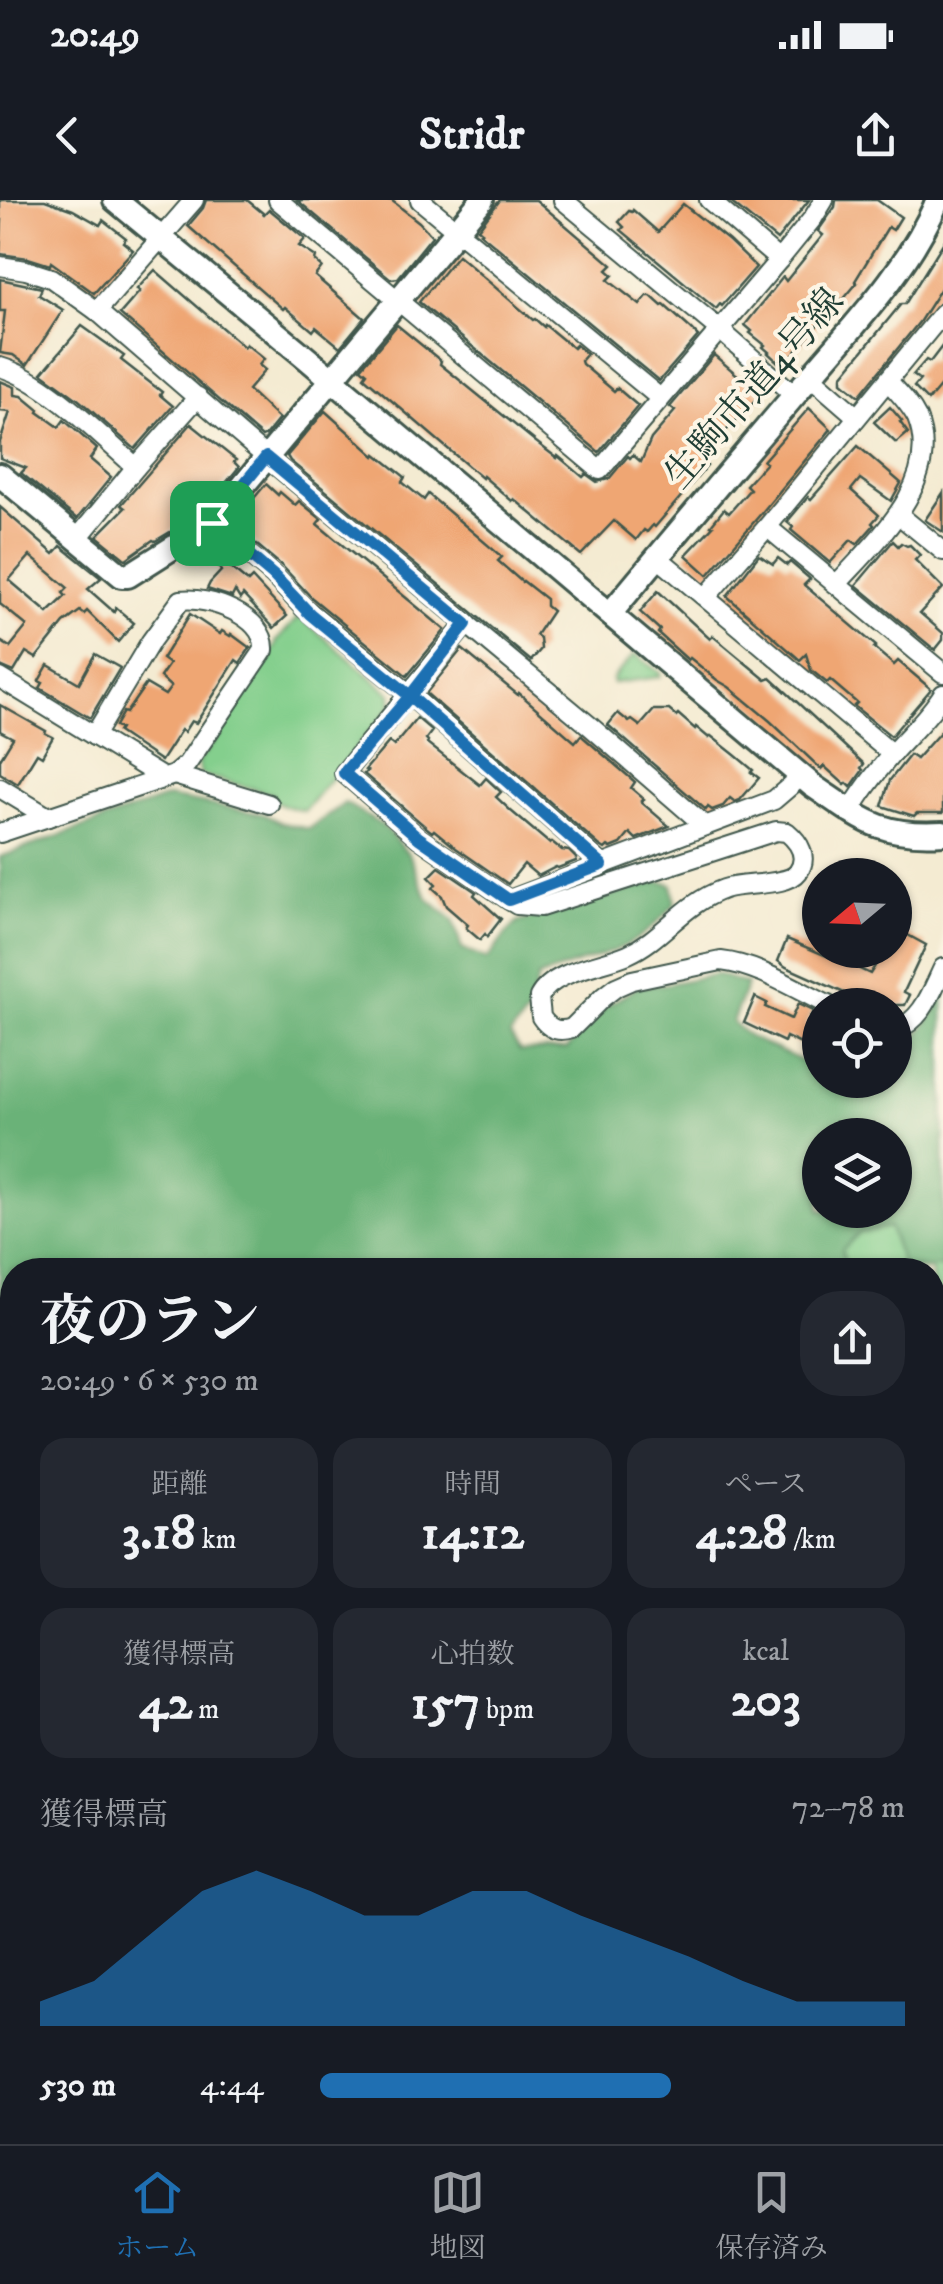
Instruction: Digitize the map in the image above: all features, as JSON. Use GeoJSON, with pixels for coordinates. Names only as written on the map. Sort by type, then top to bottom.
{"type":"FeatureCollection","features":[{"type":"Feature","properties":{"kind":"street"},"geometry":{"type":"LineString","coordinates":[[115,200],[849,812],[886,829],[943,832]]}},
{"type":"Feature","properties":{"kind":"street"},"geometry":{"type":"LineString","coordinates":[[97,311],[194,200]]}},
{"type":"Feature","properties":{"kind":"street"},"geometry":{"type":"LineString","coordinates":[[278,200],[600,470],[779,260],[824,200]]}},
{"type":"Feature","properties":{"kind":"street"},"geometry":{"type":"LineString","coordinates":[[420,200],[660,398]]}},
{"type":"Feature","properties":{"kind":"street"},"geometry":{"type":"LineString","coordinates":[[0,474],[122,576],[128,576],[212,523],[482,200]]}},
{"type":"Feature","properties":{"kind":"street"},"geometry":{"type":"LineString","coordinates":[[563,200],[794,396]]}},
{"type":"Feature","properties":{"kind":"street"},"geometry":{"type":"LineString","coordinates":[[709,200],[779,260]]}},
{"type":"Feature","properties":{"kind":"street","name":"生駒市道4号線"},"geometry":{"type":"LineString","coordinates":[[610,614],[873,306],[914,247],[938,200]]}},
{"type":"Feature","properties":{"kind":"street"},"geometry":{"type":"LineString","coordinates":[[0,266],[51,278],[97,311],[704,825]]}},
{"type":"Feature","properties":{"kind":"street"},"geometry":{"type":"LineString","coordinates":[[706,597],[943,313]]}},
{"type":"Feature","properties":{"kind":"street"},"geometry":{"type":"LineString","coordinates":[[0,367],[38,384],[136,467]]}},
{"type":"Feature","properties":{"kind":"street"},"geometry":{"type":"LineString","coordinates":[[810,376],[856,416]]}},
{"type":"Feature","properties":{"kind":"street"},"geometry":{"type":"LineString","coordinates":[[837,584],[920,486],[925,465],[920,422],[888,381]]}},
{"type":"Feature","properties":{"kind":"street"},"geometry":{"type":"LineString","coordinates":[[77,538],[198,396]]}},
{"type":"Feature","properties":{"kind":"street"},"geometry":{"type":"LineString","coordinates":[[899,515],[943,552]]}},
{"type":"Feature","properties":{"kind":"street"},"geometry":{"type":"LineString","coordinates":[[212,523],[274,576],[310,614],[410,696],[602,865]]}},
{"type":"Feature","properties":{"kind":"street"},"geometry":{"type":"LineString","coordinates":[[767,526],[943,673]]}},
{"type":"Feature","properties":{"kind":"street"},"geometry":{"type":"LineString","coordinates":[[658,557],[892,754]]}},
{"type":"Feature","properties":{"kind":"street"},"geometry":{"type":"LineString","coordinates":[[0,834],[168,776],[188,764],[264,650],[261,633],[238,614],[196,598],[181,600],[151,640],[94,736]]}},
{"type":"Feature","properties":{"kind":"street"},"geometry":{"type":"LineString","coordinates":[[466,624],[344,773],[419,838],[509,900],[541,907],[776,831],[787,832],[802,848],[800,871],[791,878],[728,888],[701,899],[630,953],[552,981],[539,997],[540,1017],[554,1030],[563,1032],[616,987],[722,961],[752,969],[802,993]]}},
{"type":"Feature","properties":{"kind":"street"},"geometry":{"type":"LineString","coordinates":[[0,678],[168,776],[270,804]]}},
{"type":"Feature","properties":{"kind":"street"},"geometry":{"type":"LineString","coordinates":[[849,812],[943,694]]}},
{"type":"Feature","properties":{"kind":"street"},"geometry":{"type":"LineString","coordinates":[[509,900],[774,800],[802,776]]}},
{"type":"Feature","properties":{"kind":"street"},"geometry":{"type":"LineString","coordinates":[[0,788],[48,817]]}},
{"type":"Feature","properties":{"kind":"street"},"geometry":{"type":"LineString","coordinates":[[912,1021],[943,968]]}},
{"type":"Feature","properties":{"kind":"green space"},"geometry":{"type":"Polygon","coordinates":[[[299,616],[391,694],[392,705],[304,811],[272,800],[273,794],[201,775],[197,763],[217,738],[276,642],[299,616]]]}},
{"type":"Feature","properties":{"kind":"green space"},"geometry":{"type":"Polygon","coordinates":[[[635,654],[660,677],[613,683],[612,679],[635,654]]]}},
{"type":"Feature","properties":{"kind":"green space"},"geometry":{"type":"Polygon","coordinates":[[[168,797],[263,814],[309,829],[345,803],[383,826],[410,856],[427,898],[453,920],[462,949],[487,960],[518,922],[659,881],[672,884],[675,904],[643,935],[610,952],[538,978],[529,1012],[510,1035],[520,1051],[567,1049],[603,1008],[639,986],[717,974],[747,984],[732,1022],[749,1037],[802,1061],[802,1098],[912,1098],[912,1041],[935,1012],[943,992],[943,1258],[900,1258],[889,1228],[912,1228],[912,1118],[802,1118],[802,1228],[884,1228],[859,1233],[842,1250],[844,1258],[0,1258],[0,857],[168,797]]]}},
{"type":"Feature","properties":{"kind":"green space"},"geometry":{"type":"Polygon","coordinates":[[[943,1072],[943,1258],[822,1258],[823,1238],[849,1228],[912,1228],[912,1118],[895,1118],[895,1098],[912,1098],[912,1077],[943,1072]]]}},
{"type":"Feature","properties":{"kind":"building"},"geometry":{"type":"Polygon","coordinates":[[[0,200],[45,200],[100,225],[103,220],[126,238],[123,242],[133,250],[94,293],[51,262],[50,265],[0,254],[0,200]]]}},
{"type":"Feature","properties":{"kind":"building"},"geometry":{"type":"Polygon","coordinates":[[[206,200],[247,200],[264,214],[269,209],[305,239],[299,246],[316,257],[322,267],[315,276],[364,318],[340,347],[316,327],[313,331],[283,309],[188,226],[206,200]]]}},
{"type":"Feature","properties":{"kind":"building"},"geometry":{"type":"Polygon","coordinates":[[[297,200],[391,200],[432,236],[398,278],[391,279],[297,200]]]}},
{"type":"Feature","properties":{"kind":"building"},"geometry":{"type":"Polygon","coordinates":[[[500,200],[536,200],[612,265],[607,270],[613,275],[608,280],[640,305],[651,296],[698,336],[659,381],[480,233],[478,229],[500,200]]]}},
{"type":"Feature","properties":{"kind":"building"},"geometry":{"type":"Polygon","coordinates":[[[728,200],[809,200],[777,240],[728,200]]]}},
{"type":"Feature","properties":{"kind":"building"},"geometry":{"type":"Polygon","coordinates":[[[836,200],[877,200],[901,217],[893,230],[888,227],[857,283],[842,301],[839,298],[786,364],[779,363],[745,325],[823,235],[818,231],[836,200]]]}},
{"type":"Feature","properties":{"kind":"building"},"geometry":{"type":"Polygon","coordinates":[[[683,204],[756,267],[716,309],[621,230],[624,227],[619,222],[633,210],[658,232],[683,204]]]}},
{"type":"Feature","properties":{"kind":"building"},"geometry":{"type":"Polygon","coordinates":[[[943,243],[943,285],[920,321],[859,396],[842,382],[842,376],[901,304],[905,304],[943,243]]]}},
{"type":"Feature","properties":{"kind":"building"},"geometry":{"type":"Polygon","coordinates":[[[458,255],[533,320],[587,354],[582,364],[638,406],[599,452],[419,302],[458,255]]]}},
{"type":"Feature","properties":{"kind":"building"},"geometry":{"type":"Polygon","coordinates":[[[155,270],[244,347],[246,344],[264,359],[259,365],[265,370],[248,390],[279,419],[266,435],[262,437],[120,314],[155,270]]]}},
{"type":"Feature","properties":{"kind":"building"},"geometry":{"type":"Polygon","coordinates":[[[0,279],[42,288],[39,295],[63,310],[27,365],[13,355],[0,353],[5,311],[0,311],[0,279]]]}},
{"type":"Feature","properties":{"kind":"building"},"geometry":{"type":"Polygon","coordinates":[[[397,325],[536,442],[583,477],[586,474],[597,482],[609,479],[628,456],[633,455],[641,462],[651,439],[675,411],[670,407],[714,355],[761,395],[721,436],[724,439],[707,466],[655,527],[644,530],[636,540],[614,521],[581,555],[514,499],[482,478],[364,377],[367,373],[361,368],[397,325]]]}},
{"type":"Feature","properties":{"kind":"building"},"geometry":{"type":"Polygon","coordinates":[[[82,326],[124,356],[121,360],[162,392],[160,395],[173,406],[135,449],[42,373],[82,326]]]}},
{"type":"Feature","properties":{"kind":"building"},"geometry":{"type":"Polygon","coordinates":[[[943,345],[943,383],[928,401],[914,387],[920,380],[913,375],[943,345]]]}},
{"type":"Feature","properties":{"kind":"building"},"geometry":{"type":"Polygon","coordinates":[[[0,381],[15,387],[15,395],[22,396],[59,427],[64,420],[97,449],[90,459],[111,477],[77,519],[21,473],[26,468],[0,458],[0,442],[10,412],[0,411],[0,381]]]}},
{"type":"Feature","properties":{"kind":"building"},"geometry":{"type":"Polygon","coordinates":[[[890,407],[908,433],[896,443],[874,422],[890,407]]]}},
{"type":"Feature","properties":{"kind":"building"},"geometry":{"type":"Polygon","coordinates":[[[809,408],[831,429],[708,575],[686,555],[724,509],[729,513],[750,489],[746,485],[766,463],[763,461],[809,408]]]}},
{"type":"Feature","properties":{"kind":"building"},"geometry":{"type":"Polygon","coordinates":[[[325,411],[405,477],[402,482],[424,500],[428,494],[502,557],[498,561],[546,599],[546,606],[552,611],[536,635],[541,649],[531,661],[290,461],[287,456],[325,411]]]}},
{"type":"Feature","properties":{"kind":"building"},"geometry":{"type":"Polygon","coordinates":[[[191,424],[236,460],[239,467],[202,512],[197,515],[191,510],[175,529],[126,559],[97,536],[125,508],[121,505],[191,424]]]}},
{"type":"Feature","properties":{"kind":"building"},"geometry":{"type":"Polygon","coordinates":[[[858,446],[901,483],[891,501],[860,479],[851,490],[879,515],[857,544],[851,540],[830,563],[791,530],[793,527],[787,522],[858,446]]]}},
{"type":"Feature","properties":{"kind":"building"},"geometry":{"type":"Polygon","coordinates":[[[266,484],[295,505],[299,501],[321,519],[317,524],[445,630],[407,676],[312,598],[282,566],[232,524],[266,484]]]}},
{"type":"Feature","properties":{"kind":"building"},"geometry":{"type":"Polygon","coordinates":[[[943,493],[943,532],[925,520],[943,493]]]}},
{"type":"Feature","properties":{"kind":"building"},"geometry":{"type":"Polygon","coordinates":[[[0,507],[54,554],[61,546],[101,578],[88,589],[114,612],[116,608],[134,623],[118,642],[87,611],[80,611],[64,623],[36,658],[26,652],[14,672],[0,666],[0,641],[10,647],[27,626],[0,604],[0,507]],[[30,556],[9,580],[48,613],[66,596],[63,593],[68,588],[30,556]]]}},
{"type":"Feature","properties":{"kind":"building"},"geometry":{"type":"Polygon","coordinates":[[[893,541],[898,546],[910,545],[920,555],[915,560],[943,588],[920,613],[943,633],[935,650],[856,585],[893,541]]]}},
{"type":"Feature","properties":{"kind":"building"},"geometry":{"type":"Polygon","coordinates":[[[215,555],[248,582],[252,578],[287,616],[274,628],[243,595],[240,599],[235,591],[232,597],[207,589],[221,571],[215,555]]]}},
{"type":"Feature","properties":{"kind":"building"},"geometry":{"type":"Polygon","coordinates":[[[759,555],[773,564],[778,558],[787,565],[790,562],[810,579],[804,585],[894,665],[898,661],[931,689],[891,736],[830,680],[827,683],[811,670],[806,654],[800,660],[727,596],[759,555]]]}},
{"type":"Feature","properties":{"kind":"building"},"geometry":{"type":"Polygon","coordinates":[[[658,591],[710,639],[713,636],[766,680],[771,678],[864,764],[851,787],[824,766],[821,769],[770,721],[658,633],[660,630],[640,612],[658,591]]]}},
{"type":"Feature","properties":{"kind":"building"},"geometry":{"type":"Polygon","coordinates":[[[190,614],[250,648],[240,663],[236,660],[196,723],[191,721],[184,732],[181,730],[161,761],[115,726],[146,684],[165,695],[171,687],[160,677],[169,664],[162,659],[190,614]]]}},
{"type":"Feature","properties":{"kind":"building"},"geometry":{"type":"Polygon","coordinates":[[[462,649],[575,742],[581,735],[635,782],[631,788],[644,799],[641,802],[669,826],[636,839],[630,833],[621,844],[611,848],[599,845],[427,694],[462,649]]]}},
{"type":"Feature","properties":{"kind":"building"},"geometry":{"type":"Polygon","coordinates":[[[95,654],[120,668],[90,718],[40,688],[43,683],[39,681],[48,665],[79,683],[95,654]]]}},
{"type":"Feature","properties":{"kind":"building"},"geometry":{"type":"Polygon","coordinates":[[[0,705],[53,737],[42,756],[37,753],[18,784],[0,773],[0,759],[13,738],[0,731],[0,705]]]}},
{"type":"Feature","properties":{"kind":"building"},"geometry":{"type":"Polygon","coordinates":[[[654,710],[678,714],[695,729],[711,736],[759,778],[740,800],[730,798],[723,806],[706,810],[608,725],[618,713],[640,726],[654,710]]]}},
{"type":"Feature","properties":{"kind":"building"},"geometry":{"type":"Polygon","coordinates":[[[417,718],[432,731],[427,743],[480,785],[486,778],[501,792],[496,797],[511,811],[550,844],[569,851],[576,861],[538,876],[524,864],[508,884],[432,832],[364,774],[389,742],[394,746],[417,718]]]}},
{"type":"Feature","properties":{"kind":"building"},"geometry":{"type":"Polygon","coordinates":[[[943,729],[943,813],[914,816],[882,806],[890,780],[910,755],[916,759],[943,729]]]}},
{"type":"Feature","properties":{"kind":"building"},"geometry":{"type":"Polygon","coordinates":[[[439,867],[476,892],[474,895],[501,919],[487,937],[485,934],[480,940],[466,928],[468,925],[433,888],[436,884],[429,877],[439,867]]]}},
{"type":"Feature","properties":{"kind":"building"},"geometry":{"type":"Polygon","coordinates":[[[912,937],[926,945],[906,988],[833,988],[778,961],[787,939],[802,945],[802,968],[857,968],[870,974],[874,968],[912,968],[912,937]]]}},
{"type":"Feature","properties":{"kind":"building"},"geometry":{"type":"Polygon","coordinates":[[[755,997],[767,1003],[765,1007],[791,1019],[798,1004],[802,1006],[802,1045],[786,1037],[784,1042],[744,1023],[755,997]]]}},
{"type":"Feature","properties":{"kind":"route"},"geometry":{"type":"LineString","coordinates":[[212,523],[266,457],[466,624],[410,696],[602,865],[509,900],[419,838],[344,773],[410,696],[310,614],[274,576],[212,523]]}}]}
